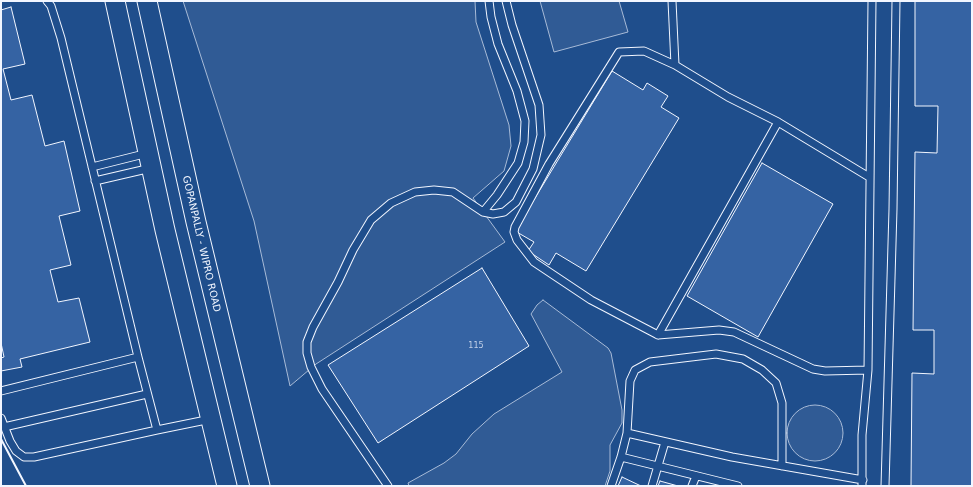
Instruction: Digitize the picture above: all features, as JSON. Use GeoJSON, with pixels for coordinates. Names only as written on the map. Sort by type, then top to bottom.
{"type":"FeatureCollection","features":[{"type":"Feature","properties":{"kind":"main road"},"geometry":{"type":"LineString","coordinates":[[116,1],[165,230],[227,486]]}},
{"type":"Feature","properties":{"kind":"main road","name":"GOPANPALLY - WIPRO ROAD"},"geometry":{"type":"LineString","coordinates":[[147,1],[196,222],[260,486]]}},
{"type":"Feature","properties":{"kind":"lane"},"geometry":{"type":"LineString","coordinates":[[47,1],[51,6],[61,38],[157,430]]}},
{"type":"Feature","properties":{"kind":"lane"},"geometry":{"type":"LineString","coordinates":[[483,212],[497,195],[518,163],[524,142],[525,121],[517,91],[498,44],[491,17],[489,1]]}},
{"type":"Feature","properties":{"kind":"lane"},"geometry":{"type":"LineString","coordinates":[[388,486],[322,389],[311,367],[307,354],[307,342],[313,327],[353,250],[371,220],[391,203],[415,192],[434,190],[453,192],[483,212],[493,214],[504,212],[516,202],[533,169],[541,135],[539,105],[512,25],[506,1]]}},
{"type":"Feature","properties":{"kind":"lane"},"geometry":{"type":"LineString","coordinates":[[672,1],[675,65]]}},
{"type":"Feature","properties":{"kind":"lane"},"geometry":{"type":"LineString","coordinates":[[627,433],[732,457],[862,483],[862,435],[868,370],[872,1]]}},
{"type":"Feature","properties":{"kind":"lane"},"geometry":{"type":"LineString","coordinates":[[885,486],[893,209],[896,1]]}},
{"type":"Feature","properties":{"kind":"lane"},"geometry":{"type":"LineString","coordinates":[[868,370],[825,371],[814,369],[798,363],[734,332],[719,330],[658,335],[591,300],[534,262],[517,240],[514,232],[515,227],[549,164],[619,52],[644,51],[675,65],[728,97],[778,122],[869,177]]}},
{"type":"Feature","properties":{"kind":"lane"},"geometry":{"type":"LineString","coordinates":[[658,335],[778,122]]}},
{"type":"Feature","properties":{"kind":"lane"},"geometry":{"type":"LineString","coordinates":[[92,167],[150,160]]}},
{"type":"Feature","properties":{"kind":"lane"},"geometry":{"type":"LineString","coordinates":[[95,181],[150,160]]}},
{"type":"Feature","properties":{"kind":"lane"},"geometry":{"type":"LineString","coordinates":[[611,486],[627,433],[630,381],[635,370],[650,362],[716,354],[743,359],[762,370],[776,383],[782,403],[782,466]]}},
{"type":"Feature","properties":{"kind":"lane"},"geometry":{"type":"LineString","coordinates":[[1,391],[138,357]]}},
{"type":"Feature","properties":{"kind":"lane"},"geometry":{"type":"LineString","coordinates":[[4,427],[147,394]]}},
{"type":"Feature","properties":{"kind":"lane"},"geometry":{"type":"LineString","coordinates":[[1,418],[10,441],[16,451],[24,457],[34,458],[211,419]]}},
{"type":"Feature","properties":{"kind":"lane"},"geometry":{"type":"LineString","coordinates":[[652,486],[665,442]]}},
{"type":"Feature","properties":{"kind":"lane"},"geometry":{"type":"LineString","coordinates":[[621,457],[734,486]]}},
{"type":"Feature","properties":{"kind":"lane"},"geometry":{"type":"LineString","coordinates":[[692,486],[696,476]]}},
{"type":"Feature","properties":{"kind":"shaded area"},"geometry":{"type":"Polygon","coordinates":[[[183,1],[475,1],[476,22],[509,125],[511,146],[504,171],[473,198],[505,242],[316,364],[290,386],[254,221],[183,1]]]}},
{"type":"Feature","properties":{"kind":"shaded area"},"geometry":{"type":"Polygon","coordinates":[[[540,1],[619,1],[628,32],[554,52],[540,1]]]}},
{"type":"Feature","properties":{"kind":"shaded area"},"geometry":{"type":"Polygon","coordinates":[[[543,300],[608,348],[611,353],[622,410],[622,423],[610,445],[610,471],[605,486],[409,486],[408,483],[444,463],[456,454],[472,434],[494,414],[562,372],[531,314],[537,305],[543,300]]]}},
{"type":"Feature","properties":{"kind":"shaded area"},"geometry":{"type":"Polygon","coordinates":[[[810,405],[820,405],[835,413],[841,422],[843,433],[841,444],[835,453],[820,461],[810,461],[799,456],[792,449],[787,438],[787,428],[792,417],[799,410],[810,405]]]}},
{"type":"Feature","properties":{"kind":"building"},"geometry":{"type":"Polygon","coordinates":[[[915,1],[972,1],[972,486],[911,486],[912,373],[934,374],[934,330],[913,330],[915,152],[937,153],[938,106],[915,106],[915,1]]]}},
{"type":"Feature","properties":{"kind":"building"},"geometry":{"type":"Polygon","coordinates":[[[11,7],[25,64],[3,69],[11,100],[32,95],[45,146],[64,141],[80,211],[59,216],[71,265],[50,270],[58,302],[79,298],[90,342],[20,359],[22,367],[1,371],[1,358],[4,357],[1,343],[1,10],[11,7]]]}},
{"type":"Feature","properties":{"kind":"building"},"geometry":{"type":"Polygon","coordinates":[[[612,71],[643,90],[647,83],[668,96],[661,107],[679,118],[586,271],[556,253],[549,265],[528,251],[534,242],[515,231],[612,71]]]}},
{"type":"Feature","properties":{"kind":"building"},"geometry":{"type":"Polygon","coordinates":[[[762,163],[833,204],[758,337],[687,296],[762,163]]]}},
{"type":"Feature","properties":{"kind":"building"},"geometry":{"type":"Polygon","coordinates":[[[482,268],[529,346],[378,443],[328,365],[482,268]]]}},
{"type":"Feature","properties":{"kind":"building"},"geometry":{"type":"Polygon","coordinates":[[[622,477],[641,486],[618,486],[622,477]]]}},
{"type":"Feature","properties":{"kind":"building"},"geometry":{"type":"Polygon","coordinates":[[[660,481],[678,486],[658,486],[660,481]]]}},
{"type":"Feature","properties":{"kind":"wall"},"geometry":{"type":"LineString","coordinates":[[1,439],[26,486]]}}]}
